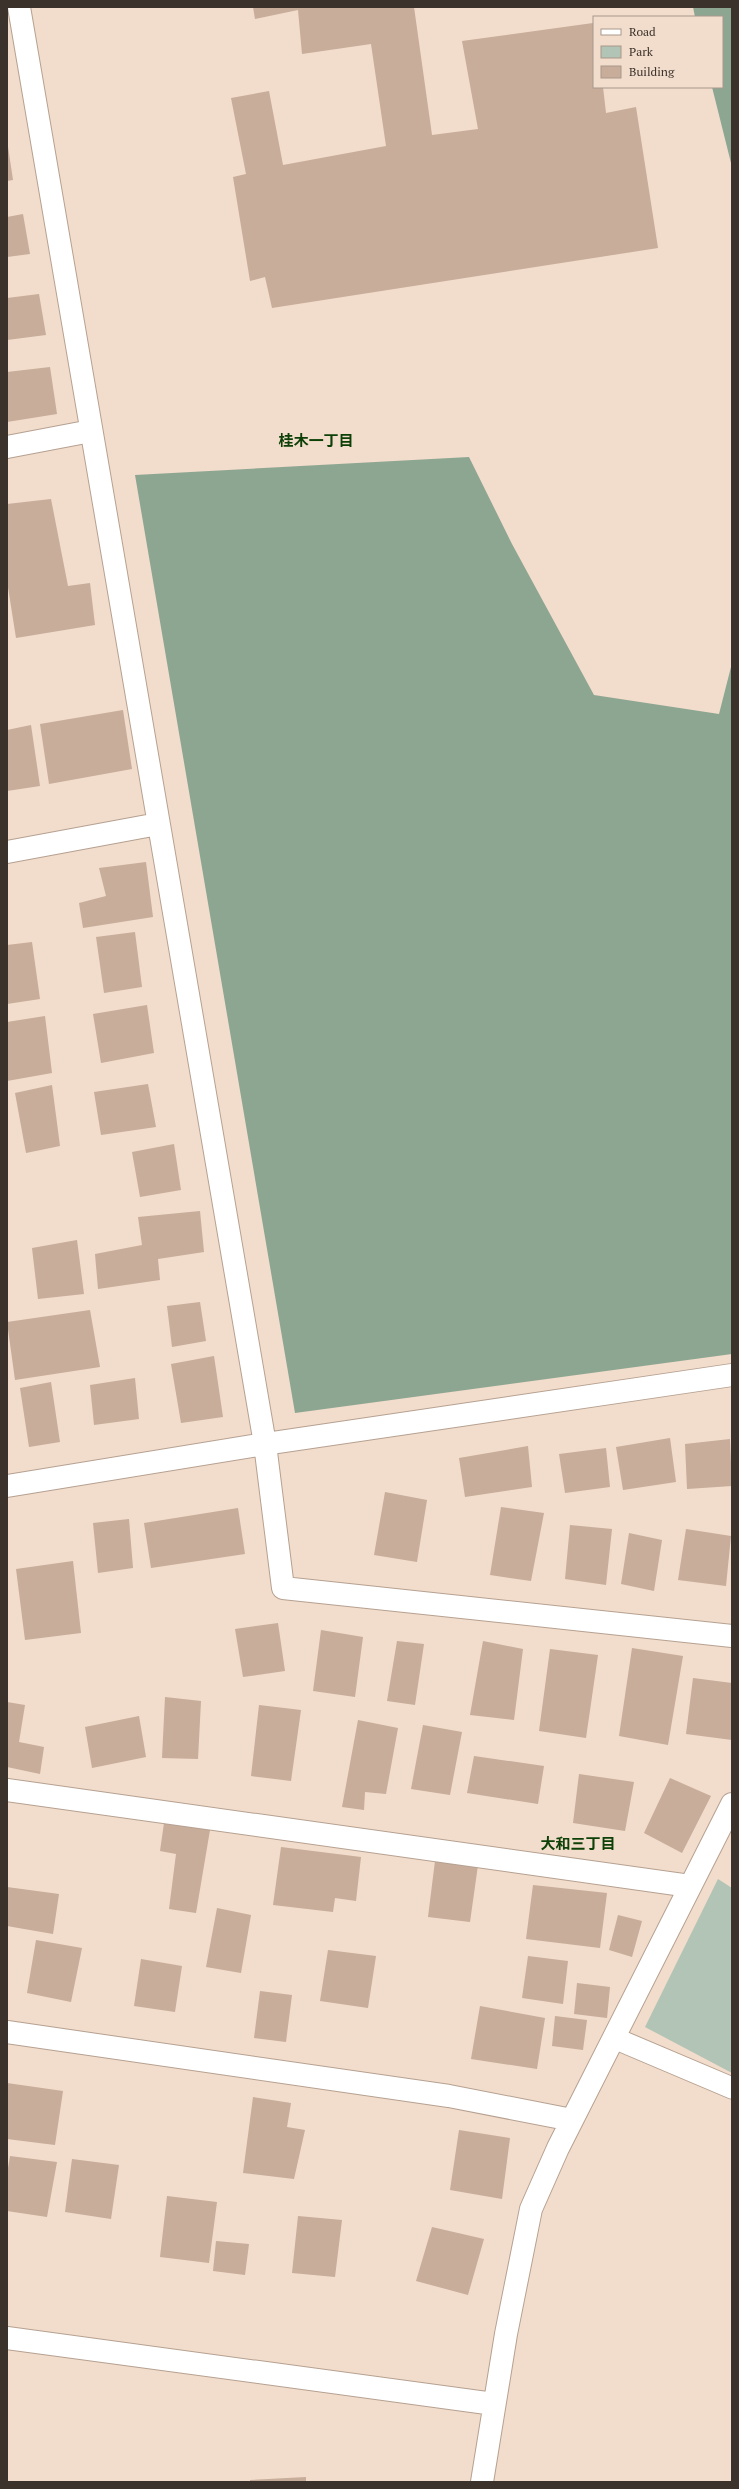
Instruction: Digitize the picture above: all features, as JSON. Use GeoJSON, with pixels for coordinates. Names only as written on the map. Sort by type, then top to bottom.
{"type":"FeatureCollection","features":[{"type":"Feature","properties":{"kind":"street"},"geometry":{"type":"LineString","coordinates":[[19,7],[265,1444],[283,1588],[732,1636]]}},
{"type":"Feature","properties":{"kind":"street"},"geometry":{"type":"LineString","coordinates":[[7,447],[91,431]]}},
{"type":"Feature","properties":{"kind":"street"},"geometry":{"type":"LineString","coordinates":[[7,852],[158,824]]}},
{"type":"Feature","properties":{"kind":"street"},"geometry":{"type":"LineString","coordinates":[[7,1486],[265,1444],[732,1375]]}},
{"type":"Feature","properties":{"kind":"street"},"geometry":{"type":"LineString","coordinates":[[7,1790],[690,1886]]}},
{"type":"Feature","properties":{"kind":"street"},"geometry":{"type":"LineString","coordinates":[[482,2482],[494,2404],[531,2209],[572,2120],[732,1804]]}},
{"type":"Feature","properties":{"kind":"street"},"geometry":{"type":"LineString","coordinates":[[7,2032],[449,2096],[572,2120]]}},
{"type":"Feature","properties":{"kind":"street"},"geometry":{"type":"LineString","coordinates":[[7,2338],[494,2404]]}},
{"type":"Feature","properties":{"kind":"lane"},"geometry":{"type":"LineString","coordinates":[[614,2038],[732,2088]]}},
{"type":"Feature","properties":{"kind":"green space"},"geometry":{"type":"Polygon","coordinates":[[[693,7],[732,7],[732,167],[712,88],[723,88],[723,16],[695,16],[693,7]]]}},
{"type":"Feature","properties":{"kind":"green space"},"geometry":{"type":"Polygon","coordinates":[[[469,457],[512,544],[594,695],[719,714],[732,663],[732,1354],[295,1413],[135,475],[469,457]]]}},
{"type":"Feature","properties":{"kind":"green space"},"geometry":{"type":"Polygon","coordinates":[[[718,1879],[732,1888],[732,2073],[645,2027],[718,1879]]]}},
{"type":"Feature","properties":{"kind":"building"},"geometry":{"type":"Polygon","coordinates":[[[253,7],[414,7],[432,135],[478,129],[462,41],[593,23],[593,88],[603,88],[606,113],[636,107],[658,248],[272,308],[265,277],[250,281],[233,177],[246,174],[231,98],[269,91],[283,165],[386,146],[371,44],[302,54],[298,10],[255,19],[253,7]]]}},
{"type":"Feature","properties":{"kind":"building"},"geometry":{"type":"Polygon","coordinates":[[[7,140],[13,180],[7,181],[7,140]]]}},
{"type":"Feature","properties":{"kind":"building"},"geometry":{"type":"Polygon","coordinates":[[[23,214],[30,254],[7,257],[7,217],[23,214]]]}},
{"type":"Feature","properties":{"kind":"building"},"geometry":{"type":"Polygon","coordinates":[[[39,294],[46,335],[7,340],[7,298],[39,294]]]}},
{"type":"Feature","properties":{"kind":"building"},"geometry":{"type":"Polygon","coordinates":[[[50,367],[57,414],[7,422],[7,372],[50,367]]]}},
{"type":"Feature","properties":{"kind":"building"},"geometry":{"type":"Polygon","coordinates":[[[51,499],[68,586],[90,583],[95,625],[16,638],[7,581],[7,504],[51,499]]]}},
{"type":"Feature","properties":{"kind":"building"},"geometry":{"type":"Polygon","coordinates":[[[123,710],[132,769],[49,784],[40,724],[123,710]]]}},
{"type":"Feature","properties":{"kind":"building"},"geometry":{"type":"Polygon","coordinates":[[[31,725],[40,786],[7,791],[7,730],[31,725]]]}},
{"type":"Feature","properties":{"kind":"building"},"geometry":{"type":"Polygon","coordinates":[[[146,862],[153,917],[83,928],[79,903],[106,896],[99,868],[146,862]]]}},
{"type":"Feature","properties":{"kind":"building"},"geometry":{"type":"Polygon","coordinates":[[[135,932],[142,987],[104,993],[96,937],[135,932]]]}},
{"type":"Feature","properties":{"kind":"building"},"geometry":{"type":"Polygon","coordinates":[[[32,942],[40,999],[7,1004],[7,945],[32,942]]]}},
{"type":"Feature","properties":{"kind":"building"},"geometry":{"type":"Polygon","coordinates":[[[147,1005],[154,1053],[101,1063],[93,1014],[147,1005]]]}},
{"type":"Feature","properties":{"kind":"building"},"geometry":{"type":"Polygon","coordinates":[[[45,1016],[52,1073],[7,1081],[7,1022],[45,1016]]]}},
{"type":"Feature","properties":{"kind":"building"},"geometry":{"type":"Polygon","coordinates":[[[148,1084],[156,1127],[101,1135],[94,1092],[148,1084]]]}},
{"type":"Feature","properties":{"kind":"building"},"geometry":{"type":"Polygon","coordinates":[[[52,1085],[60,1146],[26,1153],[15,1093],[52,1085]]]}},
{"type":"Feature","properties":{"kind":"building"},"geometry":{"type":"Polygon","coordinates":[[[174,1144],[181,1190],[140,1197],[132,1152],[174,1144]]]}},
{"type":"Feature","properties":{"kind":"building"},"geometry":{"type":"Polygon","coordinates":[[[200,1211],[204,1252],[158,1259],[160,1280],[98,1289],[95,1254],[142,1245],[138,1217],[200,1211]]]}},
{"type":"Feature","properties":{"kind":"building"},"geometry":{"type":"Polygon","coordinates":[[[77,1240],[84,1294],[38,1299],[32,1248],[77,1240]]]}},
{"type":"Feature","properties":{"kind":"building"},"geometry":{"type":"Polygon","coordinates":[[[200,1302],[206,1341],[172,1347],[167,1306],[200,1302]]]}},
{"type":"Feature","properties":{"kind":"building"},"geometry":{"type":"Polygon","coordinates":[[[90,1310],[100,1367],[15,1380],[7,1322],[90,1310]]]}},
{"type":"Feature","properties":{"kind":"building"},"geometry":{"type":"Polygon","coordinates":[[[214,1356],[223,1417],[181,1423],[171,1364],[214,1356]]]}},
{"type":"Feature","properties":{"kind":"building"},"geometry":{"type":"Polygon","coordinates":[[[135,1378],[139,1419],[94,1425],[90,1385],[135,1378]]]}},
{"type":"Feature","properties":{"kind":"building"},"geometry":{"type":"Polygon","coordinates":[[[51,1382],[60,1442],[29,1447],[20,1388],[51,1382]]]}},
{"type":"Feature","properties":{"kind":"building"},"geometry":{"type":"Polygon","coordinates":[[[670,1438],[676,1482],[623,1490],[616,1447],[670,1438]]]}},
{"type":"Feature","properties":{"kind":"building"},"geometry":{"type":"Polygon","coordinates":[[[730,1439],[732,1486],[687,1489],[685,1444],[730,1439]]]}},
{"type":"Feature","properties":{"kind":"building"},"geometry":{"type":"Polygon","coordinates":[[[528,1446],[532,1487],[465,1497],[459,1458],[528,1446]]]}},
{"type":"Feature","properties":{"kind":"building"},"geometry":{"type":"Polygon","coordinates":[[[606,1448],[610,1487],[565,1493],[559,1454],[606,1448]]]}},
{"type":"Feature","properties":{"kind":"building"},"geometry":{"type":"Polygon","coordinates":[[[385,1492],[427,1500],[417,1562],[374,1555],[385,1492]]]}},
{"type":"Feature","properties":{"kind":"building"},"geometry":{"type":"Polygon","coordinates":[[[501,1507],[544,1513],[531,1581],[490,1575],[501,1507]]]}},
{"type":"Feature","properties":{"kind":"building"},"geometry":{"type":"Polygon","coordinates":[[[238,1508],[245,1554],[151,1568],[144,1523],[238,1508]]]}},
{"type":"Feature","properties":{"kind":"building"},"geometry":{"type":"Polygon","coordinates":[[[129,1519],[133,1568],[98,1573],[93,1523],[129,1519]]]}},
{"type":"Feature","properties":{"kind":"building"},"geometry":{"type":"Polygon","coordinates":[[[570,1525],[612,1529],[606,1585],[565,1579],[570,1525]]]}},
{"type":"Feature","properties":{"kind":"building"},"geometry":{"type":"Polygon","coordinates":[[[686,1529],[731,1536],[726,1586],[678,1580],[686,1529]]]}},
{"type":"Feature","properties":{"kind":"building"},"geometry":{"type":"Polygon","coordinates":[[[629,1533],[662,1540],[654,1591],[621,1584],[629,1533]]]}},
{"type":"Feature","properties":{"kind":"building"},"geometry":{"type":"Polygon","coordinates":[[[73,1561],[81,1633],[25,1640],[16,1569],[73,1561]]]}},
{"type":"Feature","properties":{"kind":"building"},"geometry":{"type":"Polygon","coordinates":[[[278,1623],[285,1671],[243,1677],[235,1629],[278,1623]]]}},
{"type":"Feature","properties":{"kind":"building"},"geometry":{"type":"Polygon","coordinates":[[[321,1630],[363,1637],[355,1697],[313,1691],[321,1630]]]}},
{"type":"Feature","properties":{"kind":"building"},"geometry":{"type":"Polygon","coordinates":[[[397,1641],[424,1644],[415,1705],[387,1701],[397,1641]]]}},
{"type":"Feature","properties":{"kind":"building"},"geometry":{"type":"Polygon","coordinates":[[[483,1641],[523,1649],[514,1720],[470,1715],[483,1641]]]}},
{"type":"Feature","properties":{"kind":"building"},"geometry":{"type":"Polygon","coordinates":[[[632,1648],[683,1656],[668,1745],[619,1736],[632,1648]]]}},
{"type":"Feature","properties":{"kind":"building"},"geometry":{"type":"Polygon","coordinates":[[[550,1649],[598,1655],[586,1738],[539,1731],[550,1649]]]}},
{"type":"Feature","properties":{"kind":"building"},"geometry":{"type":"Polygon","coordinates":[[[693,1678],[732,1683],[732,1740],[686,1734],[693,1678]]]}},
{"type":"Feature","properties":{"kind":"building"},"geometry":{"type":"Polygon","coordinates":[[[165,1697],[201,1701],[198,1759],[162,1758],[165,1697]]]}},
{"type":"Feature","properties":{"kind":"building"},"geometry":{"type":"Polygon","coordinates":[[[7,1702],[25,1705],[19,1742],[44,1747],[40,1774],[7,1767],[7,1702]]]}},
{"type":"Feature","properties":{"kind":"building"},"geometry":{"type":"Polygon","coordinates":[[[259,1705],[301,1710],[291,1781],[251,1776],[259,1705]]]}},
{"type":"Feature","properties":{"kind":"building"},"geometry":{"type":"Polygon","coordinates":[[[139,1716],[146,1757],[92,1768],[85,1727],[139,1716]]]}},
{"type":"Feature","properties":{"kind":"building"},"geometry":{"type":"Polygon","coordinates":[[[358,1720],[398,1728],[386,1794],[365,1792],[364,1810],[342,1807],[358,1720]]]}},
{"type":"Feature","properties":{"kind":"building"},"geometry":{"type":"Polygon","coordinates":[[[423,1725],[462,1732],[450,1795],[411,1789],[423,1725]]]}},
{"type":"Feature","properties":{"kind":"building"},"geometry":{"type":"Polygon","coordinates":[[[474,1756],[544,1766],[538,1804],[467,1793],[474,1756]]]}},
{"type":"Feature","properties":{"kind":"building"},"geometry":{"type":"Polygon","coordinates":[[[579,1774],[634,1782],[625,1831],[573,1823],[579,1774]]]}},
{"type":"Feature","properties":{"kind":"building"},"geometry":{"type":"Polygon","coordinates":[[[670,1778],[711,1796],[682,1853],[644,1833],[670,1778]]]}},
{"type":"Feature","properties":{"kind":"building"},"geometry":{"type":"Polygon","coordinates":[[[164,1823],[210,1830],[196,1913],[169,1909],[176,1854],[160,1851],[164,1823]]]}},
{"type":"Feature","properties":{"kind":"building"},"geometry":{"type":"Polygon","coordinates":[[[281,1847],[361,1857],[356,1901],[335,1898],[333,1912],[273,1905],[281,1847]]]}},
{"type":"Feature","properties":{"kind":"building"},"geometry":{"type":"Polygon","coordinates":[[[435,1861],[478,1865],[470,1922],[428,1917],[435,1861]]]}},
{"type":"Feature","properties":{"kind":"building"},"geometry":{"type":"Polygon","coordinates":[[[533,1885],[607,1893],[600,1948],[526,1939],[533,1885]]]}},
{"type":"Feature","properties":{"kind":"building"},"geometry":{"type":"Polygon","coordinates":[[[7,1887],[59,1894],[53,1934],[7,1926],[7,1887]]]}},
{"type":"Feature","properties":{"kind":"building"},"geometry":{"type":"Polygon","coordinates":[[[217,1908],[251,1915],[241,1973],[206,1967],[217,1908]]]}},
{"type":"Feature","properties":{"kind":"building"},"geometry":{"type":"Polygon","coordinates":[[[618,1915],[642,1921],[632,1957],[609,1950],[618,1915]]]}},
{"type":"Feature","properties":{"kind":"building"},"geometry":{"type":"Polygon","coordinates":[[[36,1940],[82,1948],[71,2002],[27,1993],[36,1940]]]}},
{"type":"Feature","properties":{"kind":"building"},"geometry":{"type":"Polygon","coordinates":[[[328,1950],[376,1956],[368,2008],[320,2001],[328,1950]]]}},
{"type":"Feature","properties":{"kind":"building"},"geometry":{"type":"Polygon","coordinates":[[[528,1956],[568,1961],[563,2004],[522,1998],[528,1956]]]}},
{"type":"Feature","properties":{"kind":"building"},"geometry":{"type":"Polygon","coordinates":[[[141,1959],[182,1966],[175,2012],[134,2006],[141,1959]]]}},
{"type":"Feature","properties":{"kind":"building"},"geometry":{"type":"Polygon","coordinates":[[[577,1983],[610,1987],[607,2018],[574,2014],[577,1983]]]}},
{"type":"Feature","properties":{"kind":"building"},"geometry":{"type":"Polygon","coordinates":[[[260,1991],[292,1995],[286,2042],[254,2038],[260,1991]]]}},
{"type":"Feature","properties":{"kind":"building"},"geometry":{"type":"Polygon","coordinates":[[[480,2006],[545,2018],[537,2069],[471,2059],[480,2006]]]}},
{"type":"Feature","properties":{"kind":"building"},"geometry":{"type":"Polygon","coordinates":[[[555,2016],[587,2020],[583,2050],[552,2046],[555,2016]]]}},
{"type":"Feature","properties":{"kind":"building"},"geometry":{"type":"Polygon","coordinates":[[[7,2083],[63,2091],[55,2145],[7,2139],[7,2083]]]}},
{"type":"Feature","properties":{"kind":"building"},"geometry":{"type":"Polygon","coordinates":[[[253,2097],[291,2103],[287,2127],[305,2130],[294,2179],[243,2173],[253,2097]]]}},
{"type":"Feature","properties":{"kind":"building"},"geometry":{"type":"Polygon","coordinates":[[[459,2130],[510,2138],[502,2199],[450,2190],[459,2130]]]}},
{"type":"Feature","properties":{"kind":"building"},"geometry":{"type":"Polygon","coordinates":[[[10,2156],[57,2162],[47,2217],[7,2211],[7,2174],[10,2156]]]}},
{"type":"Feature","properties":{"kind":"building"},"geometry":{"type":"Polygon","coordinates":[[[72,2159],[119,2165],[111,2219],[65,2212],[72,2159]]]}},
{"type":"Feature","properties":{"kind":"building"},"geometry":{"type":"Polygon","coordinates":[[[167,2196],[217,2202],[209,2263],[160,2257],[167,2196]]]}},
{"type":"Feature","properties":{"kind":"building"},"geometry":{"type":"Polygon","coordinates":[[[298,2216],[342,2220],[335,2277],[292,2273],[298,2216]]]}},
{"type":"Feature","properties":{"kind":"building"},"geometry":{"type":"Polygon","coordinates":[[[432,2227],[484,2239],[468,2295],[416,2281],[432,2227]]]}},
{"type":"Feature","properties":{"kind":"building"},"geometry":{"type":"Polygon","coordinates":[[[216,2241],[249,2244],[245,2275],[213,2271],[216,2241]]]}},
{"type":"Feature","properties":{"kind":"building"},"geometry":{"type":"Polygon","coordinates":[[[306,2477],[306,2482],[250,2482],[250,2480],[306,2477]]]}},
{"type":"Feature","properties":{"kind":"district","name":"桂木一丁目"},"geometry":{"type":"Point","coordinates":[316,440]}},
{"type":"Feature","properties":{"kind":"district","name":"大和三丁目"},"geometry":{"type":"Point","coordinates":[578,1843]}}]}
